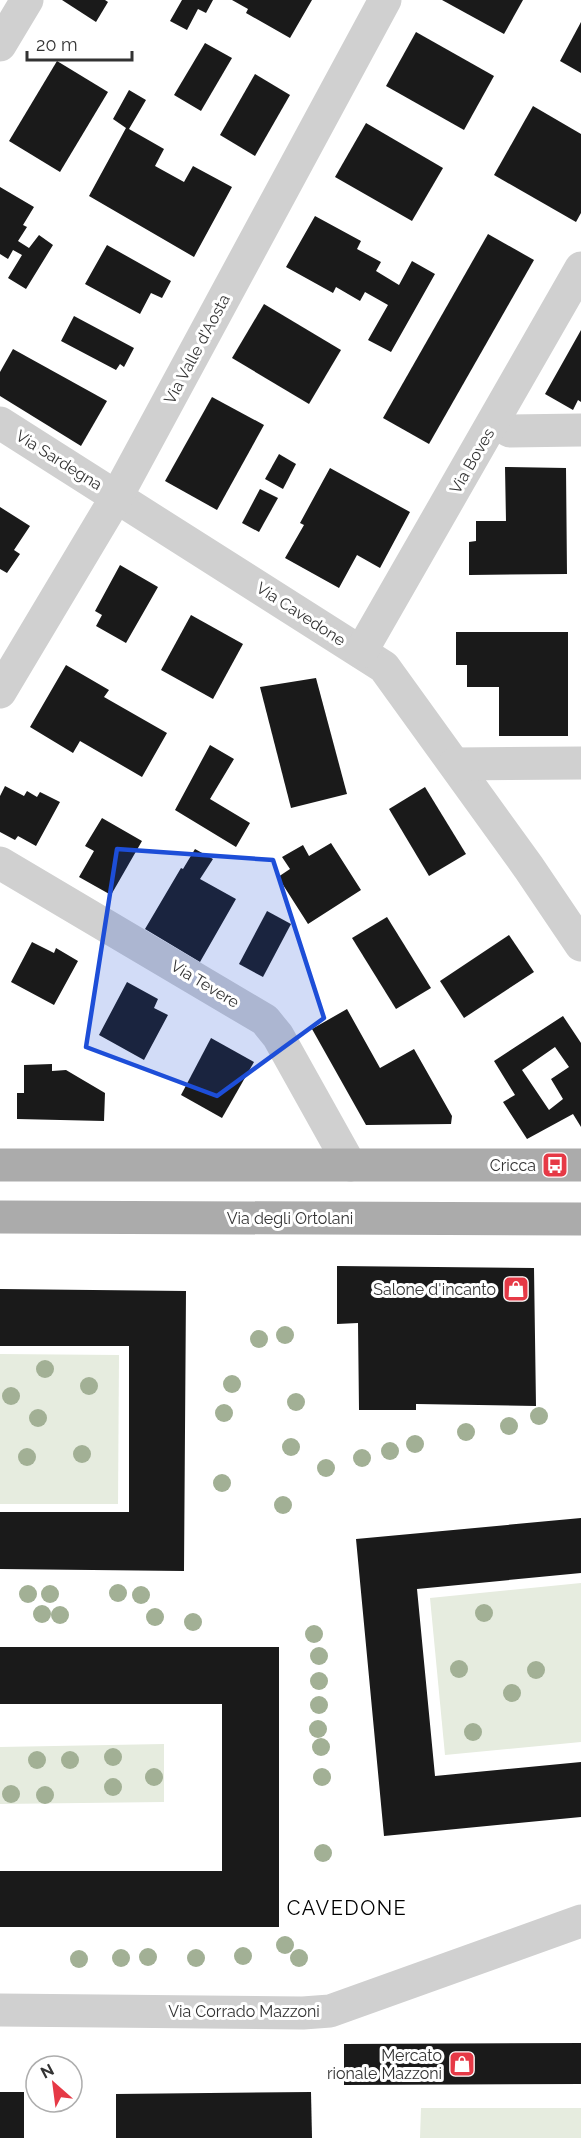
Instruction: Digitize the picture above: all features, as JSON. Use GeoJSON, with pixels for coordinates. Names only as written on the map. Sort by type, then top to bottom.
{"type":"FeatureCollection","features":[{"type":"Feature","properties":{"kind":"main road"},"geometry":{"type":"LineString","coordinates":[[0,1165],[581,1165]]}},
{"type":"Feature","properties":{"kind":"main road","name":"Via degli Ortolani"},"geometry":{"type":"LineString","coordinates":[[0,1217],[581,1219]]}},
{"type":"Feature","properties":{"kind":"street"},"geometry":{"type":"LineString","coordinates":[[0,45],[27,0]]}},
{"type":"Feature","properties":{"kind":"street","name":"Via Valle d'Aosta"},"geometry":{"type":"LineString","coordinates":[[0,692],[117,496],[385,0]]}},
{"type":"Feature","properties":{"kind":"street","name":"Via Boves"},"geometry":{"type":"LineString","coordinates":[[362,652],[581,268]]}},
{"type":"Feature","properties":{"kind":"street"},"geometry":{"type":"LineString","coordinates":[[495,422],[510,431],[581,430]]}},
{"type":"Feature","properties":{"kind":"street","name":"Via Sardegna"},"geometry":{"type":"LineString","coordinates":[[0,423],[117,496]]}},
{"type":"Feature","properties":{"kind":"street","name":"Via Cavedone"},"geometry":{"type":"LineString","coordinates":[[117,496],[384,666],[581,945]]}},
{"type":"Feature","properties":{"kind":"street"},"geometry":{"type":"LineString","coordinates":[[455,764],[581,762]]}},
{"type":"Feature","properties":{"kind":"street","name":"Via Tevere"},"geometry":{"type":"LineString","coordinates":[[0,863],[265,1020],[278,1036],[350,1165]]}},
{"type":"Feature","properties":{"kind":"street","name":"Via Corrado Mazzoni"},"geometry":{"type":"LineString","coordinates":[[0,2010],[303,2013],[330,2011],[581,1921]]}},
{"type":"Feature","properties":{"kind":"highlighted area"},"geometry":{"type":"Polygon","coordinates":[[[117,849],[273,860],[324,1018],[217,1096],[86,1047],[117,849]]]}},
{"type":"Feature","properties":{"kind":"shaded area"},"geometry":{"type":"Polygon","coordinates":[[[0,1354],[119,1355],[118,1504],[0,1504],[0,1354]]]}},
{"type":"Feature","properties":{"kind":"shaded area"},"geometry":{"type":"Polygon","coordinates":[[[581,1583],[581,1742],[445,1755],[430,1598],[581,1583]]]}},
{"type":"Feature","properties":{"kind":"shaded area"},"geometry":{"type":"Polygon","coordinates":[[[164,1744],[164,1802],[0,1804],[0,1747],[164,1744]]]}},
{"type":"Feature","properties":{"kind":"shaded area"},"geometry":{"type":"Polygon","coordinates":[[[421,2108],[581,2108],[581,2138],[420,2138],[421,2108]]]}},
{"type":"Feature","properties":{"kind":"building"},"geometry":{"type":"Polygon","coordinates":[[[62,0],[105,0],[108,2],[96,22],[62,0]]]}},
{"type":"Feature","properties":{"kind":"building"},"geometry":{"type":"Polygon","coordinates":[[[182,0],[213,0],[206,13],[198,9],[187,30],[170,21],[182,0]]]}},
{"type":"Feature","properties":{"kind":"building"},"geometry":{"type":"Polygon","coordinates":[[[232,0],[312,0],[290,38],[246,13],[248,9],[232,0]]]}},
{"type":"Feature","properties":{"kind":"building"},"geometry":{"type":"Polygon","coordinates":[[[442,0],[523,0],[504,34],[442,0]]]}},
{"type":"Feature","properties":{"kind":"building"},"geometry":{"type":"Polygon","coordinates":[[[581,22],[581,73],[560,61],[581,22]]]}},
{"type":"Feature","properties":{"kind":"building"},"geometry":{"type":"Polygon","coordinates":[[[416,32],[494,76],[464,130],[386,86],[416,32]]]}},
{"type":"Feature","properties":{"kind":"building"},"geometry":{"type":"Polygon","coordinates":[[[205,43],[232,58],[201,111],[174,95],[205,43]]]}},
{"type":"Feature","properties":{"kind":"building"},"geometry":{"type":"Polygon","coordinates":[[[57,61],[108,92],[60,172],[9,141],[57,61]]]}},
{"type":"Feature","properties":{"kind":"building"},"geometry":{"type":"Polygon","coordinates":[[[255,74],[290,95],[255,156],[220,135],[255,74]]]}},
{"type":"Feature","properties":{"kind":"building"},"geometry":{"type":"Polygon","coordinates":[[[129,90],[146,100],[129,129],[164,149],[155,166],[184,182],[193,166],[232,187],[194,257],[89,196],[126,128],[113,119],[129,90]]]}},
{"type":"Feature","properties":{"kind":"building"},"geometry":{"type":"Polygon","coordinates":[[[533,106],[581,134],[581,213],[576,222],[494,175],[533,106]]]}},
{"type":"Feature","properties":{"kind":"building"},"geometry":{"type":"Polygon","coordinates":[[[366,123],[443,168],[412,221],[335,177],[366,123]]]}},
{"type":"Feature","properties":{"kind":"building"},"geometry":{"type":"Polygon","coordinates":[[[0,187],[34,207],[23,225],[27,227],[18,241],[29,248],[39,235],[53,245],[26,289],[8,278],[22,255],[13,250],[8,259],[0,254],[0,187]]]}},
{"type":"Feature","properties":{"kind":"building"},"geometry":{"type":"Polygon","coordinates":[[[315,216],[361,241],[357,249],[381,262],[376,271],[399,285],[412,261],[435,274],[391,352],[368,340],[388,305],[365,292],[360,301],[336,287],[333,293],[286,267],[315,216]]]}},
{"type":"Feature","properties":{"kind":"building"},"geometry":{"type":"Polygon","coordinates":[[[488,234],[534,260],[429,444],[383,418],[488,234]]]}},
{"type":"Feature","properties":{"kind":"building"},"geometry":{"type":"Polygon","coordinates":[[[107,245],[171,281],[162,298],[151,293],[140,314],[85,284],[107,245]]]}},
{"type":"Feature","properties":{"kind":"building"},"geometry":{"type":"Polygon","coordinates":[[[264,304],[341,350],[309,404],[232,358],[264,304]]]}},
{"type":"Feature","properties":{"kind":"building"},"geometry":{"type":"Polygon","coordinates":[[[74,316],[134,348],[124,367],[120,364],[116,370],[61,341],[74,316]]]}},
{"type":"Feature","properties":{"kind":"building"},"geometry":{"type":"Polygon","coordinates":[[[581,330],[581,402],[578,400],[573,410],[545,394],[581,330]]]}},
{"type":"Feature","properties":{"kind":"building"},"geometry":{"type":"Polygon","coordinates":[[[13,349],[107,401],[81,446],[0,396],[0,372],[13,349]]]}},
{"type":"Feature","properties":{"kind":"building"},"geometry":{"type":"Polygon","coordinates":[[[212,397],[264,425],[217,510],[165,481],[212,397]]]}},
{"type":"Feature","properties":{"kind":"building"},"geometry":{"type":"Polygon","coordinates":[[[279,454],[296,464],[283,489],[265,479],[279,454]]]}},
{"type":"Feature","properties":{"kind":"building"},"geometry":{"type":"Polygon","coordinates":[[[505,467],[566,468],[567,574],[469,575],[469,542],[476,541],[476,521],[506,521],[505,467]]]}},
{"type":"Feature","properties":{"kind":"building"},"geometry":{"type":"Polygon","coordinates":[[[330,468],[410,512],[380,568],[357,555],[339,588],[285,558],[304,525],[300,523],[330,468]]]}},
{"type":"Feature","properties":{"kind":"building"},"geometry":{"type":"Polygon","coordinates":[[[260,489],[278,498],[259,532],[242,523],[260,489]]]}},
{"type":"Feature","properties":{"kind":"building"},"geometry":{"type":"Polygon","coordinates":[[[0,507],[30,526],[14,550],[20,554],[7,573],[0,569],[0,507]]]}},
{"type":"Feature","properties":{"kind":"building"},"geometry":{"type":"Polygon","coordinates":[[[120,565],[158,587],[126,643],[96,626],[102,615],[95,611],[120,565]]]}},
{"type":"Feature","properties":{"kind":"building"},"geometry":{"type":"Polygon","coordinates":[[[191,615],[243,644],[213,699],[161,670],[191,615]]]}},
{"type":"Feature","properties":{"kind":"building"},"geometry":{"type":"Polygon","coordinates":[[[456,632],[568,632],[568,736],[499,736],[499,687],[467,687],[467,665],[456,665],[456,632]]]}},
{"type":"Feature","properties":{"kind":"building"},"geometry":{"type":"Polygon","coordinates":[[[66,665],[109,690],[104,697],[167,733],[142,777],[80,741],[73,753],[30,727],[66,665]]]}},
{"type":"Feature","properties":{"kind":"building"},"geometry":{"type":"Polygon","coordinates":[[[316,678],[347,794],[291,808],[260,687],[316,678]]]}},
{"type":"Feature","properties":{"kind":"building"},"geometry":{"type":"Polygon","coordinates":[[[210,745],[234,759],[210,799],[250,823],[236,847],[175,810],[210,745]]]}},
{"type":"Feature","properties":{"kind":"building"},"geometry":{"type":"Polygon","coordinates":[[[5,786],[24,796],[27,791],[37,797],[40,792],[60,802],[36,846],[18,836],[15,840],[0,832],[0,796],[5,786]]]}},
{"type":"Feature","properties":{"kind":"building"},"geometry":{"type":"Polygon","coordinates":[[[425,787],[466,854],[429,876],[389,809],[425,787]]]}},
{"type":"Feature","properties":{"kind":"building"},"geometry":{"type":"Polygon","coordinates":[[[102,818],[142,841],[111,895],[79,877],[94,851],[85,846],[102,818]]]}},
{"type":"Feature","properties":{"kind":"building"},"geometry":{"type":"Polygon","coordinates":[[[331,843],[361,890],[308,924],[278,877],[290,869],[282,857],[303,845],[309,856],[331,843]]]}},
{"type":"Feature","properties":{"kind":"building"},"geometry":{"type":"Polygon","coordinates":[[[195,849],[213,859],[200,879],[236,899],[200,962],[145,929],[181,868],[183,869],[195,849]]]}},
{"type":"Feature","properties":{"kind":"building"},"geometry":{"type":"Polygon","coordinates":[[[267,911],[291,924],[263,977],[239,964],[267,911]]]}},
{"type":"Feature","properties":{"kind":"building"},"geometry":{"type":"Polygon","coordinates":[[[387,917],[431,988],[396,1009],[352,938],[387,917]]]}},
{"type":"Feature","properties":{"kind":"building"},"geometry":{"type":"Polygon","coordinates":[[[509,935],[534,972],[464,1018],[440,981],[509,935]]]}},
{"type":"Feature","properties":{"kind":"building"},"geometry":{"type":"Polygon","coordinates":[[[32,942],[54,953],[56,948],[78,961],[54,1005],[11,982],[32,942]]]}},
{"type":"Feature","properties":{"kind":"building"},"geometry":{"type":"Polygon","coordinates":[[[127,982],[158,999],[154,1008],[168,1015],[144,1060],[99,1035],[127,982]]]}},
{"type":"Feature","properties":{"kind":"building"},"geometry":{"type":"Polygon","coordinates":[[[347,1009],[380,1068],[414,1049],[452,1116],[451,1124],[366,1125],[312,1029],[347,1009]]]}},
{"type":"Feature","properties":{"kind":"building"},"geometry":{"type":"Polygon","coordinates":[[[563,1016],[581,1043],[581,1127],[573,1114],[527,1139],[503,1102],[515,1095],[494,1061],[563,1016]],[[555,1047],[522,1070],[549,1110],[563,1099],[551,1079],[569,1067],[555,1047]]]}},
{"type":"Feature","properties":{"kind":"building"},"geometry":{"type":"Polygon","coordinates":[[[211,1038],[254,1062],[222,1118],[181,1095],[211,1038]]]}},
{"type":"Feature","properties":{"kind":"building"},"geometry":{"type":"Polygon","coordinates":[[[52,1064],[52,1071],[66,1070],[105,1093],[104,1121],[17,1119],[17,1093],[24,1093],[24,1065],[52,1064]]]}},
{"type":"Feature","properties":{"kind":"building"},"geometry":{"type":"Polygon","coordinates":[[[337,1266],[534,1268],[536,1406],[416,1404],[416,1410],[359,1410],[358,1323],[337,1324],[337,1266]]]}},
{"type":"Feature","properties":{"kind":"building"},"geometry":{"type":"Polygon","coordinates":[[[0,1289],[186,1291],[184,1571],[0,1569],[0,1512],[129,1512],[129,1346],[0,1346],[0,1289]]]}},
{"type":"Feature","properties":{"kind":"building"},"geometry":{"type":"Polygon","coordinates":[[[581,1518],[581,1573],[417,1589],[435,1776],[581,1762],[581,1817],[384,1836],[356,1539],[581,1518]]]}},
{"type":"Feature","properties":{"kind":"building"},"geometry":{"type":"Polygon","coordinates":[[[0,1647],[279,1647],[279,1927],[0,1927],[0,1871],[222,1871],[222,1704],[0,1704],[0,1647]]]}},
{"type":"Feature","properties":{"kind":"building","name":"Mercato rionale Mazzoni"},"geometry":{"type":"Polygon","coordinates":[[[581,2043],[581,2084],[344,2085],[344,2044],[581,2043]]]}},
{"type":"Feature","properties":{"kind":"building"},"geometry":{"type":"Polygon","coordinates":[[[0,2092],[24,2092],[24,2138],[0,2138],[0,2092]]]}},
{"type":"Feature","properties":{"kind":"building"},"geometry":{"type":"Polygon","coordinates":[[[311,2092],[312,2138],[116,2138],[116,2094],[311,2092]]]}},
{"type":"Feature","properties":{"kind":"place","name":"Cricca"},"geometry":{"type":"Point","coordinates":[555,1165]}},
{"type":"Feature","properties":{"kind":"place","name":"Salone d'incanto"},"geometry":{"type":"Point","coordinates":[516,1289]}},
{"type":"Feature","properties":{"kind":"place","name":"Mercato rionale Mazzoni"},"geometry":{"type":"Point","coordinates":[462,2064]}},
{"type":"Feature","properties":{"kind":"district","name":"CAVEDONE"},"geometry":{"type":"Point","coordinates":[347,1908]}}]}
